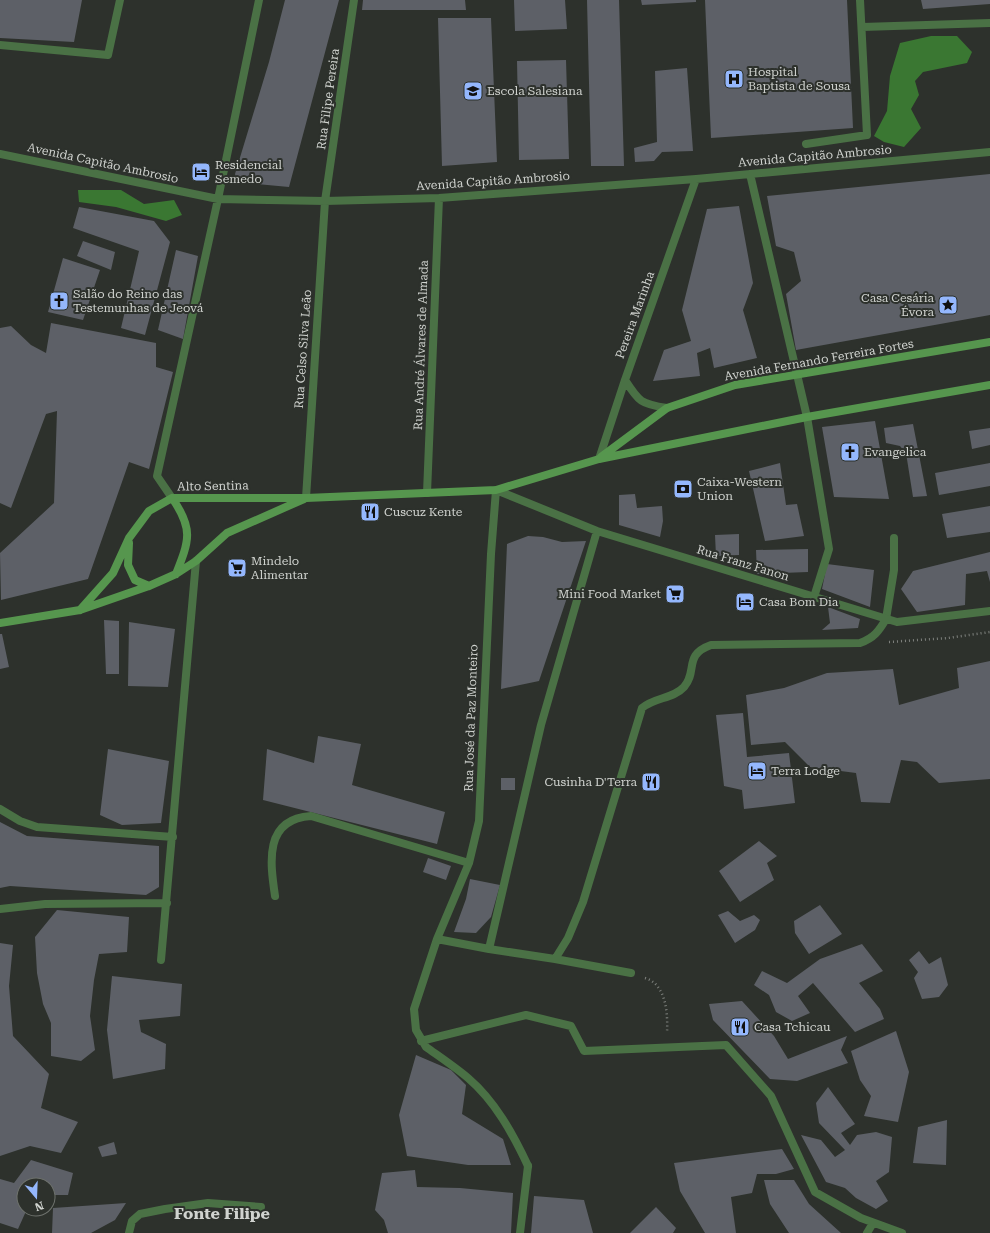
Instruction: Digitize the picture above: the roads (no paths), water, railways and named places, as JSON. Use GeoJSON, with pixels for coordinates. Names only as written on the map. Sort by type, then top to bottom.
{"type":"FeatureCollection","features":[{"type":"Feature","properties":{"kind":"main road","name":"Avenida Fernando Ferreira Fortes"},"geometry":{"type":"LineString","coordinates":[[599,459],[667,408],[735,385],[990,342]]}},
{"type":"Feature","properties":{"kind":"main road","name":"Avenida Fernando Ferreira Fortes"},"geometry":{"type":"LineString","coordinates":[[496,490],[599,459],[807,417],[990,385]]}},
{"type":"Feature","properties":{"kind":"main road","name":"Alto Sentina"},"geometry":{"type":"LineString","coordinates":[[80,610],[114,573],[129,538],[149,511],[172,498],[306,498],[496,490]]}},
{"type":"Feature","properties":{"kind":"main road"},"geometry":{"type":"LineString","coordinates":[[172,498],[180,510],[186,524],[188,542],[176,574]]}},
{"type":"Feature","properties":{"kind":"main road","name":"Alto Sentina"},"geometry":{"type":"LineString","coordinates":[[0,623],[80,610],[149,586],[176,574],[196,561],[228,533],[306,498]]}},
{"type":"Feature","properties":{"kind":"main road"},"geometry":{"type":"LineString","coordinates":[[129,538],[128,565],[135,580],[149,586]]}},
{"type":"Feature","properties":{"kind":"street"},"geometry":{"type":"LineString","coordinates":[[0,45],[108,55],[120,0]]}},
{"type":"Feature","properties":{"kind":"street"},"geometry":{"type":"LineString","coordinates":[[172,498],[157,476],[218,199],[259,0]]}},
{"type":"Feature","properties":{"kind":"street","name":"Rua Filipe Pereira"},"geometry":{"type":"LineString","coordinates":[[325,200],[354,0]]}},
{"type":"Feature","properties":{"kind":"street"},"geometry":{"type":"LineString","coordinates":[[806,144],[867,135],[860,0]]}},
{"type":"Feature","properties":{"kind":"street"},"geometry":{"type":"LineString","coordinates":[[862,27],[990,23]]}},
{"type":"Feature","properties":{"kind":"street","name":"Avenida Capitão Ambrosio"},"geometry":{"type":"LineString","coordinates":[[0,154],[218,199],[325,200],[439,198],[696,179],[990,152]]}},
{"type":"Feature","properties":{"kind":"street"},"geometry":{"type":"LineString","coordinates":[[750,174],[807,417],[829,549],[814,597]]}},
{"type":"Feature","properties":{"kind":"street","name":"Pereira Marinha"},"geometry":{"type":"LineString","coordinates":[[599,459],[624,380],[696,179]]}},
{"type":"Feature","properties":{"kind":"street","name":"Rua André Álvares de Almada"},"geometry":{"type":"LineString","coordinates":[[427,494],[439,198]]}},
{"type":"Feature","properties":{"kind":"street","name":"Rua Celso Silva Leão"},"geometry":{"type":"LineString","coordinates":[[306,498],[325,200]]}},
{"type":"Feature","properties":{"kind":"street"},"geometry":{"type":"LineString","coordinates":[[624,380],[636,397],[647,405],[667,408]]}},
{"type":"Feature","properties":{"kind":"street","name":"Rua Franz Fanon"},"geometry":{"type":"LineString","coordinates":[[496,490],[597,531],[897,622],[990,612]]}},
{"type":"Feature","properties":{"kind":"street","name":"Rua José da Paz Monteiro"},"geometry":{"type":"LineString","coordinates":[[420,1041],[416,1030],[414,1009],[437,939],[469,863],[479,821],[490,562],[496,490]]}},
{"type":"Feature","properties":{"kind":"street"},"geometry":{"type":"LineString","coordinates":[[489,949],[541,725],[597,531]]}},
{"type":"Feature","properties":{"kind":"street"},"geometry":{"type":"LineString","coordinates":[[554,959],[568,938],[583,902],[642,708],[649,702],[680,691],[685,685],[693,657],[701,649],[711,645],[860,643],[871,639],[879,632],[886,619],[894,570],[894,538]]}},
{"type":"Feature","properties":{"kind":"street"},"geometry":{"type":"LineString","coordinates":[[161,960],[173,837],[196,561]]}},
{"type":"Feature","properties":{"kind":"street"},"geometry":{"type":"LineString","coordinates":[[0,809],[20,821],[37,827],[173,837]]}},
{"type":"Feature","properties":{"kind":"street"},"geometry":{"type":"LineString","coordinates":[[275,896],[272,853],[275,838],[281,828],[300,817],[311,816],[469,863]]}},
{"type":"Feature","properties":{"kind":"street"},"geometry":{"type":"LineString","coordinates":[[0,909],[45,904],[167,903]]}},
{"type":"Feature","properties":{"kind":"street"},"geometry":{"type":"LineString","coordinates":[[437,939],[631,973]]}},
{"type":"Feature","properties":{"kind":"street"},"geometry":{"type":"LineString","coordinates":[[420,1041],[526,1016],[571,1026],[584,1051],[726,1045],[772,1096],[815,1192],[861,1218],[902,1233]]}},
{"type":"Feature","properties":{"kind":"street"},"geometry":{"type":"LineString","coordinates":[[420,1041],[468,1078],[492,1103],[517,1142],[528,1166],[520,1233]]}},
{"type":"Feature","properties":{"kind":"street"},"geometry":{"type":"LineString","coordinates":[[129,1233],[132,1221],[140,1214],[165,1209],[208,1203],[262,1207]]}},
{"type":"Feature","properties":{"kind":"street"},"geometry":{"type":"LineString","coordinates":[[867,1233],[874,1223]]}},
{"type":"Feature","properties":{"kind":"place","name":"Hospital Baptista de Sousa"},"geometry":{"type":"Point","coordinates":[734,79]}},
{"type":"Feature","properties":{"kind":"place","name":"Escola Salesiana"},"geometry":{"type":"Point","coordinates":[473,91]}},
{"type":"Feature","properties":{"kind":"place","name":"Residencial Semedo"},"geometry":{"type":"Point","coordinates":[201,172]}},
{"type":"Feature","properties":{"kind":"place","name":"Salão do Reino das Testemunhas de Jeová"},"geometry":{"type":"Point","coordinates":[59,301]}},
{"type":"Feature","properties":{"kind":"place","name":"Casa Cesária Évora"},"geometry":{"type":"Point","coordinates":[948,305]}},
{"type":"Feature","properties":{"kind":"place","name":"Evangelica"},"geometry":{"type":"Point","coordinates":[850,452]}},
{"type":"Feature","properties":{"kind":"place","name":"Caixa-Western Union"},"geometry":{"type":"Point","coordinates":[683,489]}},
{"type":"Feature","properties":{"kind":"place","name":"Cuscuz Kente"},"geometry":{"type":"Point","coordinates":[370,512]}},
{"type":"Feature","properties":{"kind":"place","name":"Mindelo Alimentar"},"geometry":{"type":"Point","coordinates":[237,568]}},
{"type":"Feature","properties":{"kind":"place","name":"Mini Food Market"},"geometry":{"type":"Point","coordinates":[675,594]}},
{"type":"Feature","properties":{"kind":"place","name":"Casa Bom Dia"},"geometry":{"type":"Point","coordinates":[745,602]}},
{"type":"Feature","properties":{"kind":"place","name":"Terra Lodge"},"geometry":{"type":"Point","coordinates":[757,771]}},
{"type":"Feature","properties":{"kind":"place","name":"Cusinha D'Terra"},"geometry":{"type":"Point","coordinates":[651,782]}},
{"type":"Feature","properties":{"kind":"place","name":"Casa Tchicau"},"geometry":{"type":"Point","coordinates":[740,1027]}},
{"type":"Feature","properties":{"kind":"district","name":"Fonte Filipe"},"geometry":{"type":"Point","coordinates":[222,1213]}}]}
